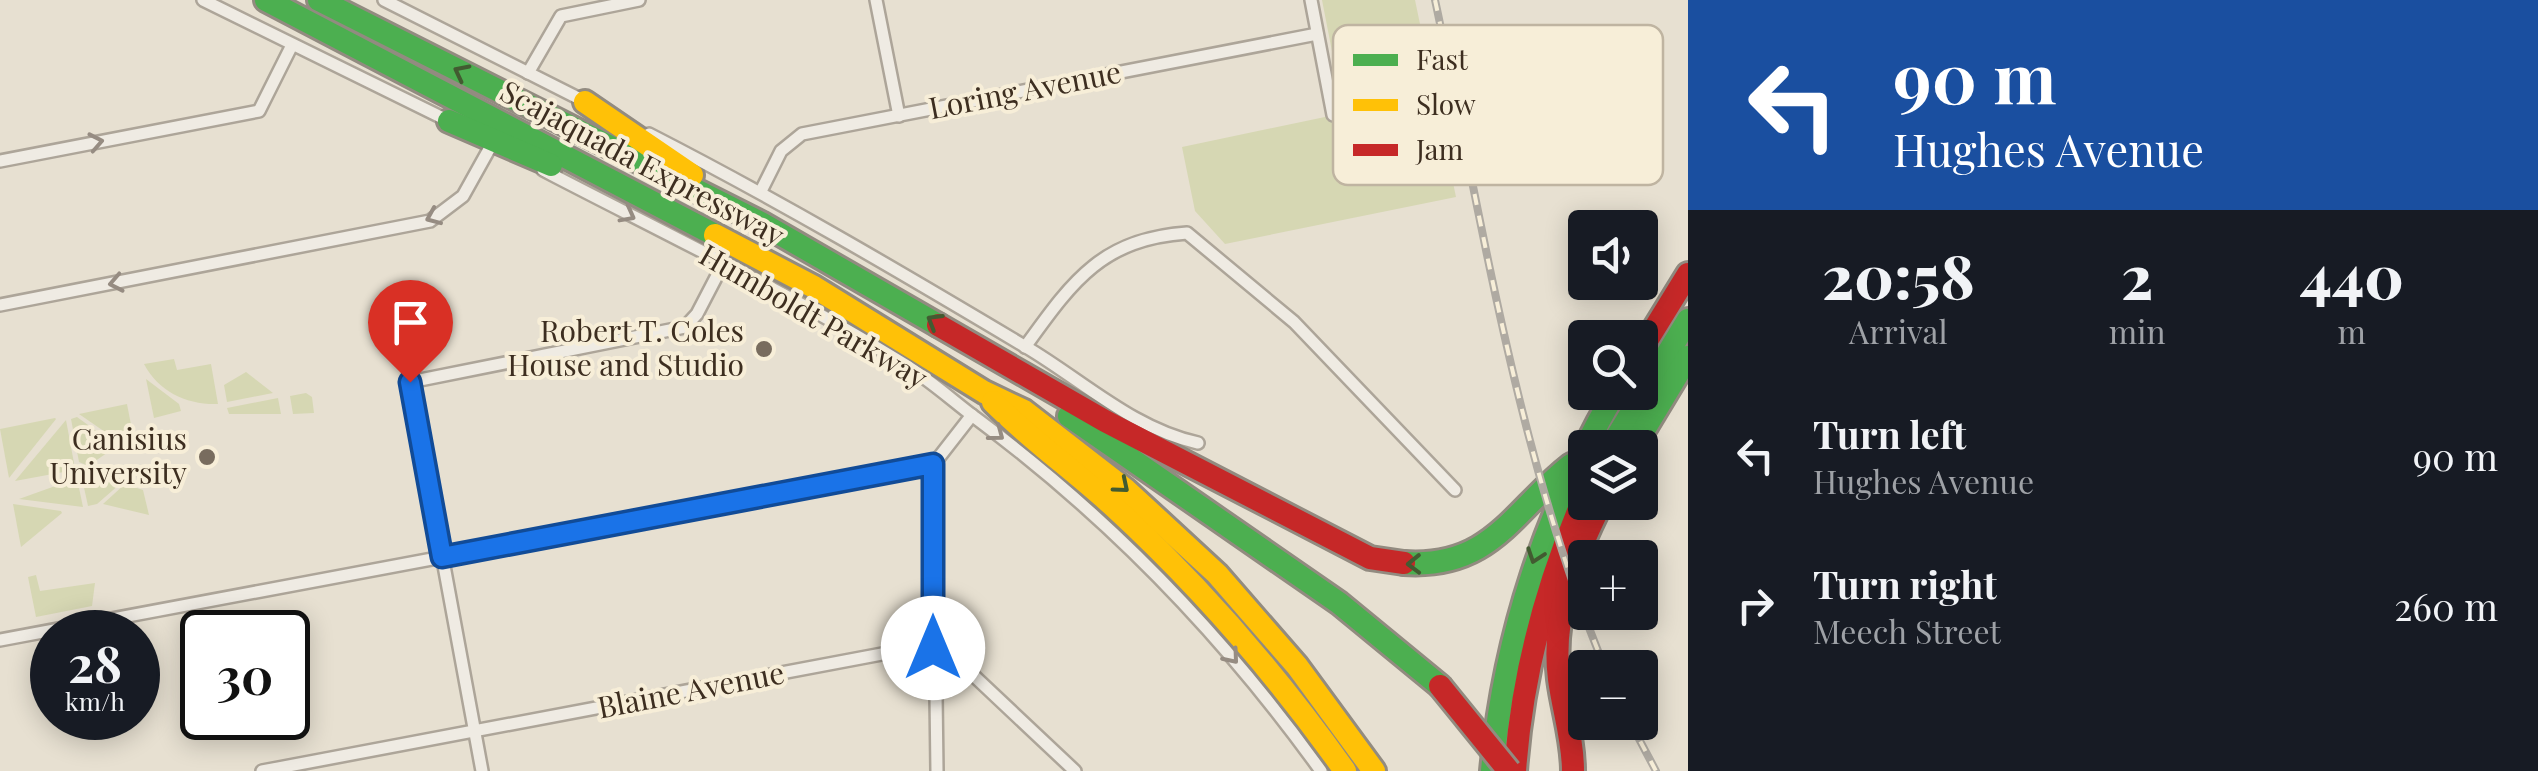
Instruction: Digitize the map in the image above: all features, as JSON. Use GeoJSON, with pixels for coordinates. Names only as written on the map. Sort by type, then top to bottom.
{"type":"FeatureCollection","features":[{"type":"Feature","properties":{"kind":"highway","name":"Scajaquada Expressway"},"geometry":{"type":"LineString","coordinates":[[266,0],[830,296],[984,392]]}},
{"type":"Feature","properties":{"kind":"highway","name":"Scajaquada Expressway"},"geometry":{"type":"LineString","coordinates":[[319,0],[761,223],[1018,371]]}},
{"type":"Feature","properties":{"kind":"highway"},"geometry":{"type":"LineString","coordinates":[[586,102],[761,223]]}},
{"type":"Feature","properties":{"kind":"highway"},"geometry":{"type":"LineString","coordinates":[[449,121],[574,176],[610,183]]}},
{"type":"Feature","properties":{"kind":"highway"},"geometry":{"type":"LineString","coordinates":[[1658,323],[1688,274]]}},
{"type":"Feature","properties":{"kind":"highway"},"geometry":{"type":"LineString","coordinates":[[1621,430],[1688,320]]}},
{"type":"Feature","properties":{"kind":"highway"},"geometry":{"type":"LineString","coordinates":[[1645,430],[1688,357]]}},
{"type":"Feature","properties":{"kind":"highway"},"geometry":{"type":"LineString","coordinates":[[1018,371],[1328,540],[1393,564],[1440,562],[1482,548],[1520,520],[1550,481],[1568,469]]}},
{"type":"Feature","properties":{"kind":"highway"},"geometry":{"type":"LineString","coordinates":[[1018,371],[1032,389],[1338,603],[1440,686],[1512,771]]}},
{"type":"Feature","properties":{"kind":"highway"},"geometry":{"type":"LineString","coordinates":[[984,392],[1180,572],[1271,674],[1345,771]]}},
{"type":"Feature","properties":{"kind":"highway"},"geometry":{"type":"LineString","coordinates":[[984,392],[1024,411],[1181,539],[1298,666],[1374,771]]}},
{"type":"Feature","properties":{"kind":"highway"},"geometry":{"type":"LineString","coordinates":[[1492,771],[1496,719],[1515,624],[1541,538],[1568,475]]}},
{"type":"Feature","properties":{"kind":"highway"},"geometry":{"type":"LineString","coordinates":[[1512,771],[1524,682],[1538,620],[1576,520]]}},
{"type":"Feature","properties":{"kind":"highway"},"geometry":{"type":"LineString","coordinates":[[1576,764],[1559,679],[1559,634],[1577,558],[1594,520]]}},
{"type":"Feature","properties":{"kind":"street","name":"Humboldt Parkway"},"geometry":{"type":"LineString","coordinates":[[203,0],[449,121],[908,366],[1133,549],[1232,656],[1321,771]]}},
{"type":"Feature","properties":{"kind":"street"},"geometry":{"type":"LineString","coordinates":[[384,0],[761,191],[1025,346],[1121,410],[1198,442]]}},
{"type":"Feature","properties":{"kind":"street"},"geometry":{"type":"LineString","coordinates":[[528,74],[561,16],[638,0]]}},
{"type":"Feature","properties":{"kind":"street"},"geometry":{"type":"LineString","coordinates":[[876,0],[899,116]]}},
{"type":"Feature","properties":{"kind":"street"},"geometry":{"type":"LineString","coordinates":[[1311,0],[1333,115]]}},
{"type":"Feature","properties":{"kind":"street","name":"Loring Avenue"},"geometry":{"type":"LineString","coordinates":[[761,191],[781,151],[795,138],[1318,34]]}},
{"type":"Feature","properties":{"kind":"street"},"geometry":{"type":"LineString","coordinates":[[0,161],[259,110],[292,45]]}},
{"type":"Feature","properties":{"kind":"street"},"geometry":{"type":"LineString","coordinates":[[0,305],[430,221],[463,196],[492,144]]}},
{"type":"Feature","properties":{"kind":"street"},"geometry":{"type":"LineString","coordinates":[[1025,346],[1073,282],[1103,256],[1143,241],[1188,233],[1294,322],[1455,490]]}},
{"type":"Feature","properties":{"kind":"street"},"geometry":{"type":"LineString","coordinates":[[482,771],[410,382],[685,327],[723,264]]}},
{"type":"Feature","properties":{"kind":"street"},"geometry":{"type":"LineString","coordinates":[[937,771],[933,464],[972,415]]}},
{"type":"Feature","properties":{"kind":"street"},"geometry":{"type":"LineString","coordinates":[[0,640],[933,464]]}},
{"type":"Feature","properties":{"kind":"street"},"geometry":{"type":"LineString","coordinates":[[933,648],[946,651],[995,692],[1075,771]]}},
{"type":"Feature","properties":{"kind":"street","name":"Blaine Avenue"},"geometry":{"type":"LineString","coordinates":[[262,771],[933,648]]}},
{"type":"Feature","properties":{"kind":"green space"},"geometry":{"type":"Polygon","coordinates":[[[1322,0],[1415,0],[1420,25],[1333,25],[1333,56],[1322,0]]]}},
{"type":"Feature","properties":{"kind":"green space"},"geometry":{"type":"Polygon","coordinates":[[[1333,115],[1333,185],[1454,185],[1456,197],[1225,244],[1195,211],[1182,147],[1333,115]]]}},
{"type":"Feature","properties":{"kind":"green space"},"geometry":{"type":"Polygon","coordinates":[[[174,359],[177,370],[211,364],[218,404],[175,395],[144,364],[174,359]]]}},
{"type":"Feature","properties":{"kind":"green space"},"geometry":{"type":"Polygon","coordinates":[[[246,372],[273,393],[227,402],[224,385],[246,372]]]}},
{"type":"Feature","properties":{"kind":"green space"},"geometry":{"type":"Polygon","coordinates":[[[146,379],[179,404],[181,411],[154,418],[146,379]]]}},
{"type":"Feature","properties":{"kind":"green space"},"geometry":{"type":"Polygon","coordinates":[[[306,393],[312,397],[314,413],[293,414],[290,396],[306,393]]]}},
{"type":"Feature","properties":{"kind":"green space"},"geometry":{"type":"Polygon","coordinates":[[[278,398],[281,414],[229,414],[227,408],[278,398]]]}},
{"type":"Feature","properties":{"kind":"green space"},"geometry":{"type":"Polygon","coordinates":[[[127,404],[133,435],[121,443],[79,414],[127,404]]]}},
{"type":"Feature","properties":{"kind":"green space"},"geometry":{"type":"Polygon","coordinates":[[[77,417],[117,446],[88,466],[79,462],[71,419],[77,417]]]}},
{"type":"Feature","properties":{"kind":"green space"},"geometry":{"type":"Polygon","coordinates":[[[56,419],[9,478],[0,429],[56,419]]]}},
{"type":"Feature","properties":{"kind":"green space"},"geometry":{"type":"Polygon","coordinates":[[[66,420],[74,463],[69,471],[15,481],[66,420]]]}},
{"type":"Feature","properties":{"kind":"green space"},"geometry":{"type":"Polygon","coordinates":[[[89,478],[120,484],[97,504],[88,506],[83,483],[89,478]]]}},
{"type":"Feature","properties":{"kind":"green space"},"geometry":{"type":"Polygon","coordinates":[[[72,480],[78,483],[83,507],[19,499],[72,480]]]}},
{"type":"Feature","properties":{"kind":"green space"},"geometry":{"type":"Polygon","coordinates":[[[125,484],[143,490],[149,515],[103,504],[125,484]]]}},
{"type":"Feature","properties":{"kind":"green space"},"geometry":{"type":"Polygon","coordinates":[[[13,504],[61,511],[62,513],[21,547],[13,504]]]}},
{"type":"Feature","properties":{"kind":"green space"},"geometry":{"type":"Polygon","coordinates":[[[36,575],[40,591],[95,583],[92,606],[35,610],[28,577],[36,575]]]}},
{"type":"Feature","properties":{"kind":"railway"},"geometry":{"type":"LineString","coordinates":[[1435,0],[1440,25]]}},
{"type":"Feature","properties":{"kind":"railway"},"geometry":{"type":"LineString","coordinates":[[1473,185],[1525,422],[1574,588],[1598,650]]}},
{"type":"Feature","properties":{"kind":"railway"},"geometry":{"type":"LineString","coordinates":[[1640,740],[1656,771]]}},
{"type":"Feature","properties":{"kind":"traffic: fast"},"geometry":{"type":"LineString","coordinates":[[266,0],[715,235]]}},
{"type":"Feature","properties":{"kind":"traffic: fast"},"geometry":{"type":"LineString","coordinates":[[319,0],[761,223],[938,325]]}},
{"type":"Feature","properties":{"kind":"traffic: fast"},"geometry":{"type":"LineString","coordinates":[[449,121],[551,165]]}},
{"type":"Feature","properties":{"kind":"traffic: fast"},"geometry":{"type":"LineString","coordinates":[[1621,430],[1688,320]]}},
{"type":"Feature","properties":{"kind":"traffic: fast"},"geometry":{"type":"LineString","coordinates":[[1644,430],[1688,357]]}},
{"type":"Feature","properties":{"kind":"traffic: fast"},"geometry":{"type":"LineString","coordinates":[[1492,771],[1507,670],[1532,575],[1568,482],[1605,410]]}},
{"type":"Feature","properties":{"kind":"traffic: fast"},"geometry":{"type":"LineString","coordinates":[[1069,416],[1339,603],[1440,686]]}},
{"type":"Feature","properties":{"kind":"traffic: fast"},"geometry":{"type":"LineString","coordinates":[[1404,563],[1459,557],[1480,546],[1568,468]]}},
{"type":"Feature","properties":{"kind":"traffic: slow"},"geometry":{"type":"LineString","coordinates":[[585,102],[692,175]]}},
{"type":"Feature","properties":{"kind":"traffic: slow"},"geometry":{"type":"LineString","coordinates":[[715,235],[814,287],[984,392],[1024,411],[1126,490],[1217,574],[1297,666],[1374,771]]}},
{"type":"Feature","properties":{"kind":"traffic: slow"},"geometry":{"type":"LineString","coordinates":[[993,402],[1114,507],[1177,568],[1265,666],[1345,771]]}},
{"type":"Feature","properties":{"kind":"traffic: jam"},"geometry":{"type":"LineString","coordinates":[[1658,323],[1688,274]]}},
{"type":"Feature","properties":{"kind":"traffic: jam"},"geometry":{"type":"LineString","coordinates":[[938,325],[1105,421],[1370,558],[1404,563]]}},
{"type":"Feature","properties":{"kind":"traffic: jam"},"geometry":{"type":"LineString","coordinates":[[1515,771],[1523,699],[1538,630],[1575,520]]}},
{"type":"Feature","properties":{"kind":"traffic: jam"},"geometry":{"type":"LineString","coordinates":[[1573,771],[1559,679],[1558,633],[1567,588],[1593,520]]}},
{"type":"Feature","properties":{"kind":"traffic: jam"},"geometry":{"type":"LineString","coordinates":[[1440,686],[1509,771]]}},
{"type":"Feature","properties":{"kind":"place","name":"Robert T. Coles House and Studio"},"geometry":{"type":"Point","coordinates":[764,349]}},
{"type":"Feature","properties":{"kind":"place","name":"Canisius University"},"geometry":{"type":"Point","coordinates":[207,457]}},
{"type":"Feature","properties":{"kind":"route"},"geometry":{"type":"LineString","coordinates":[[410,382],[442,557],[933,464],[933,648]]}}]}
